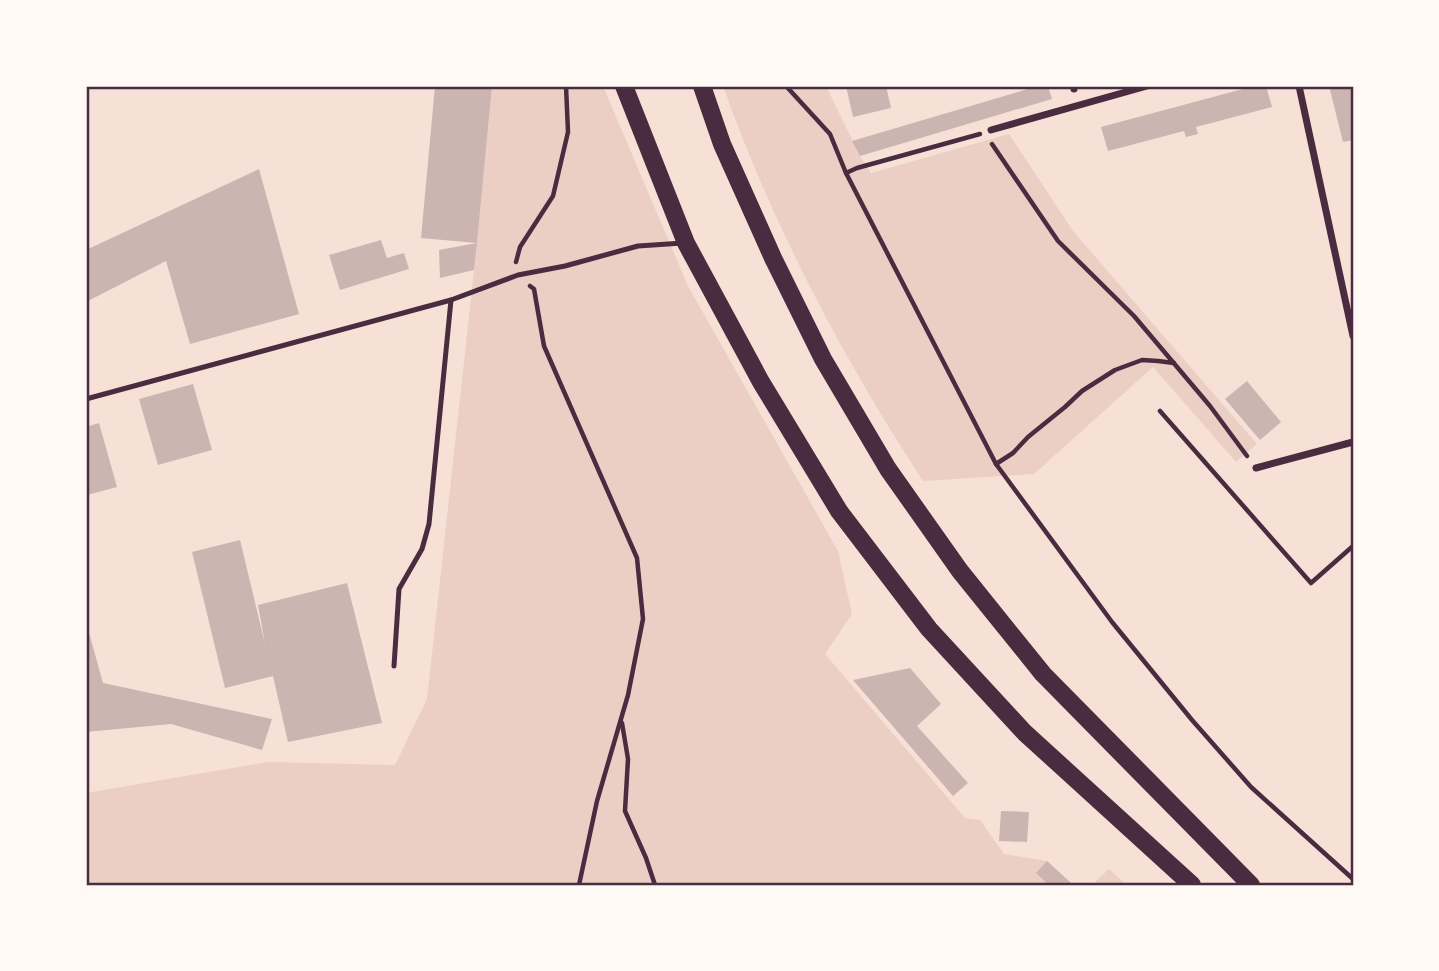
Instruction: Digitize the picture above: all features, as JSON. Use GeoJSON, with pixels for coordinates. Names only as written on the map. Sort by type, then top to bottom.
{"type":"FeatureCollection","features":[{"type":"Feature","properties":{"kind":"highway"},"geometry":{"type":"LineString","coordinates":[[624,86],[686,243],[761,382],[839,510],[929,629],[1025,733],[1192,885]]}},
{"type":"Feature","properties":{"kind":"highway"},"geometry":{"type":"LineString","coordinates":[[702,86],[722,144],[773,258],[823,359],[888,469],[960,571],[1043,674],[1251,885]]}},
{"type":"Feature","properties":{"kind":"highway"},"geometry":{"type":"LineString","coordinates":[[1224,856],[1259,885]]}},
{"type":"Feature","properties":{"kind":"street"},"geometry":{"type":"LineString","coordinates":[[991,130],[1147,86]]}},
{"type":"Feature","properties":{"kind":"street"},"geometry":{"type":"LineString","coordinates":[[1299,86],[1353,336]]}},
{"type":"Feature","properties":{"kind":"street"},"geometry":{"type":"LineString","coordinates":[[1256,468],[1353,442]]}},
{"type":"Feature","properties":{"kind":"lane"},"geometry":{"type":"LineString","coordinates":[[86,398],[451,300],[518,275],[565,266],[638,246],[686,243]]}},
{"type":"Feature","properties":{"kind":"lane"},"geometry":{"type":"LineString","coordinates":[[394,666],[399,589],[422,549],[429,524],[451,300]]}},
{"type":"Feature","properties":{"kind":"path"},"geometry":{"type":"LineString","coordinates":[[566,86],[568,132],[553,196],[520,247],[516,263],[518,275],[534,289],[544,346],[637,558],[643,619],[628,695],[597,801],[579,885]]}},
{"type":"Feature","properties":{"kind":"path"},"geometry":{"type":"LineString","coordinates":[[786,86],[830,134],[846,173],[996,464],[1112,622],[1192,720],[1251,787],[1353,878]]}},
{"type":"Feature","properties":{"kind":"path"},"geometry":{"type":"LineString","coordinates":[[846,173],[985,133],[1058,241],[1134,316],[1210,406],[1256,468]]}},
{"type":"Feature","properties":{"kind":"path"},"geometry":{"type":"LineString","coordinates":[[996,464],[1013,453],[1082,391],[1115,370],[1142,360],[1174,363]]}},
{"type":"Feature","properties":{"kind":"path"},"geometry":{"type":"LineString","coordinates":[[1160,411],[1311,583],[1353,546]]}},
{"type":"Feature","properties":{"kind":"path"},"geometry":{"type":"LineString","coordinates":[[621,718],[628,759],[625,811],[646,858],[654,885]]}},
{"type":"Feature","properties":{"kind":"shaded area"},"geometry":{"type":"Polygon","coordinates":[[[492,86],[603,86],[688,286],[838,551],[852,614],[825,654],[965,818],[980,820],[1004,854],[1047,861],[1073,885],[86,885],[86,793],[268,762],[395,765],[427,699],[492,86]]]}},
{"type":"Feature","properties":{"kind":"shaded area"},"geometry":{"type":"Polygon","coordinates":[[[723,86],[826,86],[871,173],[1009,134],[1073,231],[1257,444],[1236,462],[1153,367],[1034,474],[923,481],[865,387],[811,290],[764,189],[723,86]]]}},
{"type":"Feature","properties":{"kind":"shaded area"},"geometry":{"type":"Polygon","coordinates":[[[1109,869],[1126,885],[1092,885],[1109,869]]]}},
{"type":"Feature","properties":{"kind":"building"},"geometry":{"type":"Polygon","coordinates":[[[435,86],[492,86],[477,243],[421,238],[435,86]]]}},
{"type":"Feature","properties":{"kind":"building"},"geometry":{"type":"Polygon","coordinates":[[[846,86],[886,86],[891,108],[853,117],[846,86]]]}},
{"type":"Feature","properties":{"kind":"building"},"geometry":{"type":"Polygon","coordinates":[[[1038,86],[1048,86],[1052,99],[860,156],[852,141],[1038,86]]]}},
{"type":"Feature","properties":{"kind":"building"},"geometry":{"type":"Polygon","coordinates":[[[1254,86],[1266,86],[1272,107],[1196,127],[1198,134],[1186,137],[1184,131],[1108,151],[1101,127],[1254,86]]]}},
{"type":"Feature","properties":{"kind":"building"},"geometry":{"type":"Polygon","coordinates":[[[1329,86],[1353,86],[1353,140],[1343,142],[1329,86]]]}},
{"type":"Feature","properties":{"kind":"building"},"geometry":{"type":"Polygon","coordinates":[[[259,169],[299,314],[190,344],[166,261],[86,302],[86,250],[259,169]]]}},
{"type":"Feature","properties":{"kind":"building"},"geometry":{"type":"Polygon","coordinates":[[[381,240],[387,258],[404,253],[409,269],[340,290],[329,255],[381,240]]]}},
{"type":"Feature","properties":{"kind":"building"},"geometry":{"type":"Polygon","coordinates":[[[477,243],[474,270],[440,278],[439,250],[477,243]]]}},
{"type":"Feature","properties":{"kind":"building"},"geometry":{"type":"Polygon","coordinates":[[[1247,381],[1281,422],[1260,440],[1225,399],[1247,381]]]}},
{"type":"Feature","properties":{"kind":"building"},"geometry":{"type":"Polygon","coordinates":[[[193,384],[212,450],[158,465],[139,399],[193,384]]]}},
{"type":"Feature","properties":{"kind":"building"},"geometry":{"type":"Polygon","coordinates":[[[99,423],[117,487],[87,495],[86,427],[99,423]]]}},
{"type":"Feature","properties":{"kind":"building"},"geometry":{"type":"Polygon","coordinates":[[[240,540],[265,644],[258,605],[347,583],[382,723],[288,742],[273,676],[225,688],[192,552],[240,540]]]}},
{"type":"Feature","properties":{"kind":"building"},"geometry":{"type":"Polygon","coordinates":[[[86,622],[103,683],[272,719],[262,750],[171,724],[86,732],[86,622]]]}},
{"type":"Feature","properties":{"kind":"building"},"geometry":{"type":"Polygon","coordinates":[[[910,668],[941,704],[917,726],[968,783],[953,796],[853,680],[910,668]]]}},
{"type":"Feature","properties":{"kind":"building"},"geometry":{"type":"Polygon","coordinates":[[[1001,811],[1029,812],[1027,842],[999,841],[1001,811]]]}},
{"type":"Feature","properties":{"kind":"building"},"geometry":{"type":"Polygon","coordinates":[[[1047,861],[1071,883],[1069,885],[1049,885],[1036,873],[1047,861]]]}}]}
